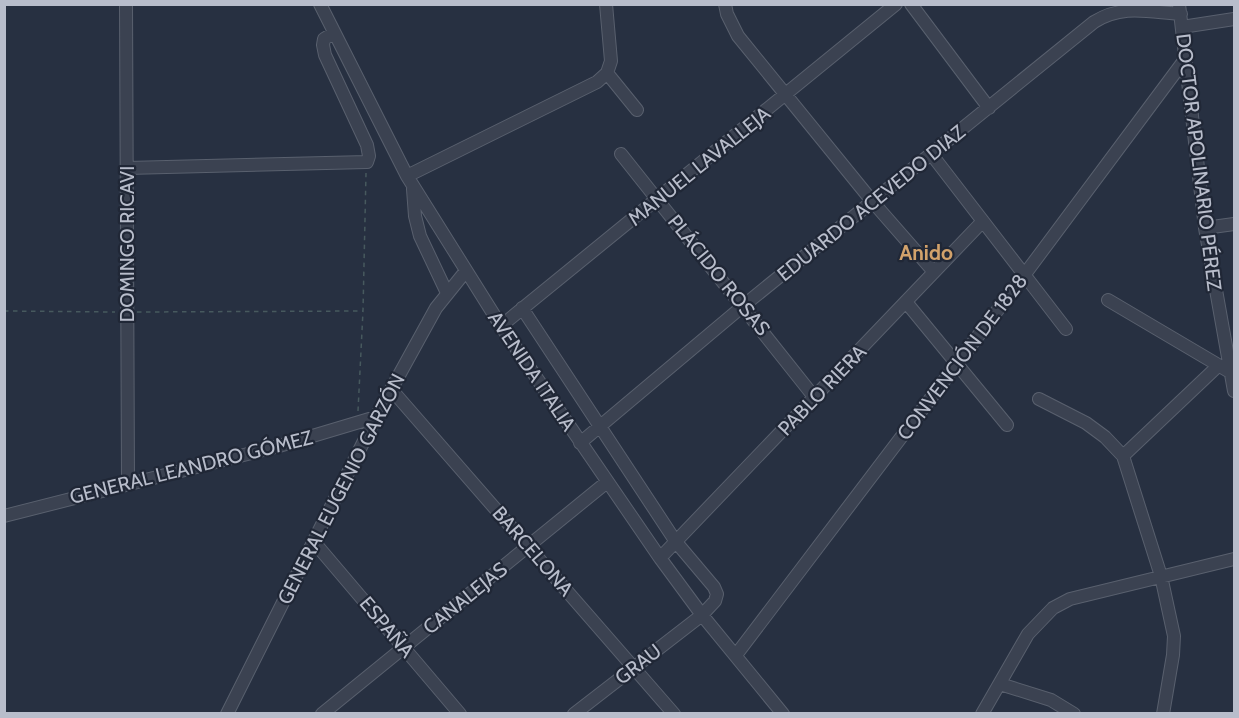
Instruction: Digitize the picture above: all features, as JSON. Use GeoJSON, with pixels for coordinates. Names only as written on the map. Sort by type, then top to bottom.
{"type":"FeatureCollection","features":[{"type":"Feature","properties":{"kind":"street","name":"DOMINGO RICAVI"},"geometry":{"type":"LineString","coordinates":[[126,4],[128,483]]}},
{"type":"Feature","properties":{"kind":"street","name":"AVENIDA ITALIA"},"geometry":{"type":"LineString","coordinates":[[320,4],[409,181],[465,272],[660,558],[702,615],[783,714]]}},
{"type":"Feature","properties":{"kind":"street"},"geometry":{"type":"LineString","coordinates":[[447,292],[420,236],[409,181],[597,82],[607,73],[611,61],[606,4]]}},
{"type":"Feature","properties":{"kind":"street"},"geometry":{"type":"LineString","coordinates":[[725,4],[727,14],[738,36],[934,272]]}},
{"type":"Feature","properties":{"kind":"street","name":"MANUEL LAVALLEJA"},"geometry":{"type":"LineString","coordinates":[[501,326],[896,4]]}},
{"type":"Feature","properties":{"kind":"street"},"geometry":{"type":"LineString","coordinates":[[911,4],[988,108]]}},
{"type":"Feature","properties":{"kind":"street","name":"EDUARDO ACEVEDO DIAZ"},"geometry":{"type":"LineString","coordinates":[[580,443],[743,306],[1094,22],[1108,13],[1148,8],[1181,15],[1234,19]]}},
{"type":"Feature","properties":{"kind":"street","name":"DOCTOR APOLINARIO PÉREZ"},"geometry":{"type":"LineString","coordinates":[[1181,15],[1205,228],[1234,391]]}},
{"type":"Feature","properties":{"kind":"street"},"geometry":{"type":"LineString","coordinates":[[127,168],[367,162],[369,156],[367,145],[325,55],[324,39],[334,33]]}},
{"type":"Feature","properties":{"kind":"street","name":"CONVENCIÓN DE 1828"},"geometry":{"type":"LineString","coordinates":[[736,655],[1186,58]]}},
{"type":"Feature","properties":{"kind":"street"},"geometry":{"type":"LineString","coordinates":[[607,73],[637,110]]}},
{"type":"Feature","properties":{"kind":"street","name":"PLÁCIDO ROSAS"},"geometry":{"type":"LineString","coordinates":[[621,154],[815,398]]}},
{"type":"Feature","properties":{"kind":"street"},"geometry":{"type":"LineString","coordinates":[[932,155],[1066,329]]}},
{"type":"Feature","properties":{"kind":"street","name":"PABLO RIERA"},"geometry":{"type":"LineString","coordinates":[[660,558],[983,221]]}},
{"type":"Feature","properties":{"kind":"street"},"geometry":{"type":"LineString","coordinates":[[1205,228],[1234,224]]}},
{"type":"Feature","properties":{"kind":"street","name":"GENERAL EUGENIO GARZÓN"},"geometry":{"type":"LineString","coordinates":[[227,714],[391,389],[436,308],[465,272]]}},
{"type":"Feature","properties":{"kind":"street"},"geometry":{"type":"LineString","coordinates":[[1108,300],[1230,372]]}},
{"type":"Feature","properties":{"kind":"street"},"geometry":{"type":"LineString","coordinates":[[906,302],[1007,425]]}},
{"type":"Feature","properties":{"kind":"street"},"geometry":{"type":"LineString","coordinates":[[522,308],[676,542],[714,587],[717,594],[715,601],[702,615]]}},
{"type":"Feature","properties":{"kind":"street"},"geometry":{"type":"LineString","coordinates":[[1123,456],[1218,366]]}},
{"type":"Feature","properties":{"kind":"street","name":"BARCELONA"},"geometry":{"type":"LineString","coordinates":[[391,389],[674,714]]}},
{"type":"Feature","properties":{"kind":"street"},"geometry":{"type":"LineString","coordinates":[[1039,399],[1086,423],[1105,436],[1123,456],[1161,576],[1174,636],[1163,714]]}},
{"type":"Feature","properties":{"kind":"street","name":"GENERAL LEANDRO GÓMEZ"},"geometry":{"type":"LineString","coordinates":[[4,516],[279,446],[376,417]]}},
{"type":"Feature","properties":{"kind":"street","name":"CANALEJAS"},"geometry":{"type":"LineString","coordinates":[[322,714],[607,482]]}},
{"type":"Feature","properties":{"kind":"street","name":"ESPAÑA"},"geometry":{"type":"LineString","coordinates":[[314,542],[460,714]]}},
{"type":"Feature","properties":{"kind":"street"},"geometry":{"type":"LineString","coordinates":[[982,714],[1028,634],[1053,608],[1070,598],[1234,559]]}},
{"type":"Feature","properties":{"kind":"street","name":"GRAU"},"geometry":{"type":"LineString","coordinates":[[574,714],[702,615]]}},
{"type":"Feature","properties":{"kind":"street"},"geometry":{"type":"LineString","coordinates":[[1000,684],[1051,700],[1072,713]]}},
{"type":"Feature","properties":{"kind":"path"},"geometry":{"type":"LineString","coordinates":[[357,424],[367,162]]}},
{"type":"Feature","properties":{"kind":"path"},"geometry":{"type":"LineString","coordinates":[[4,312],[363,311]]}},
{"type":"Feature","properties":{"kind":"district","name":"Anido"},"geometry":{"type":"Point","coordinates":[926,252]}}]}
